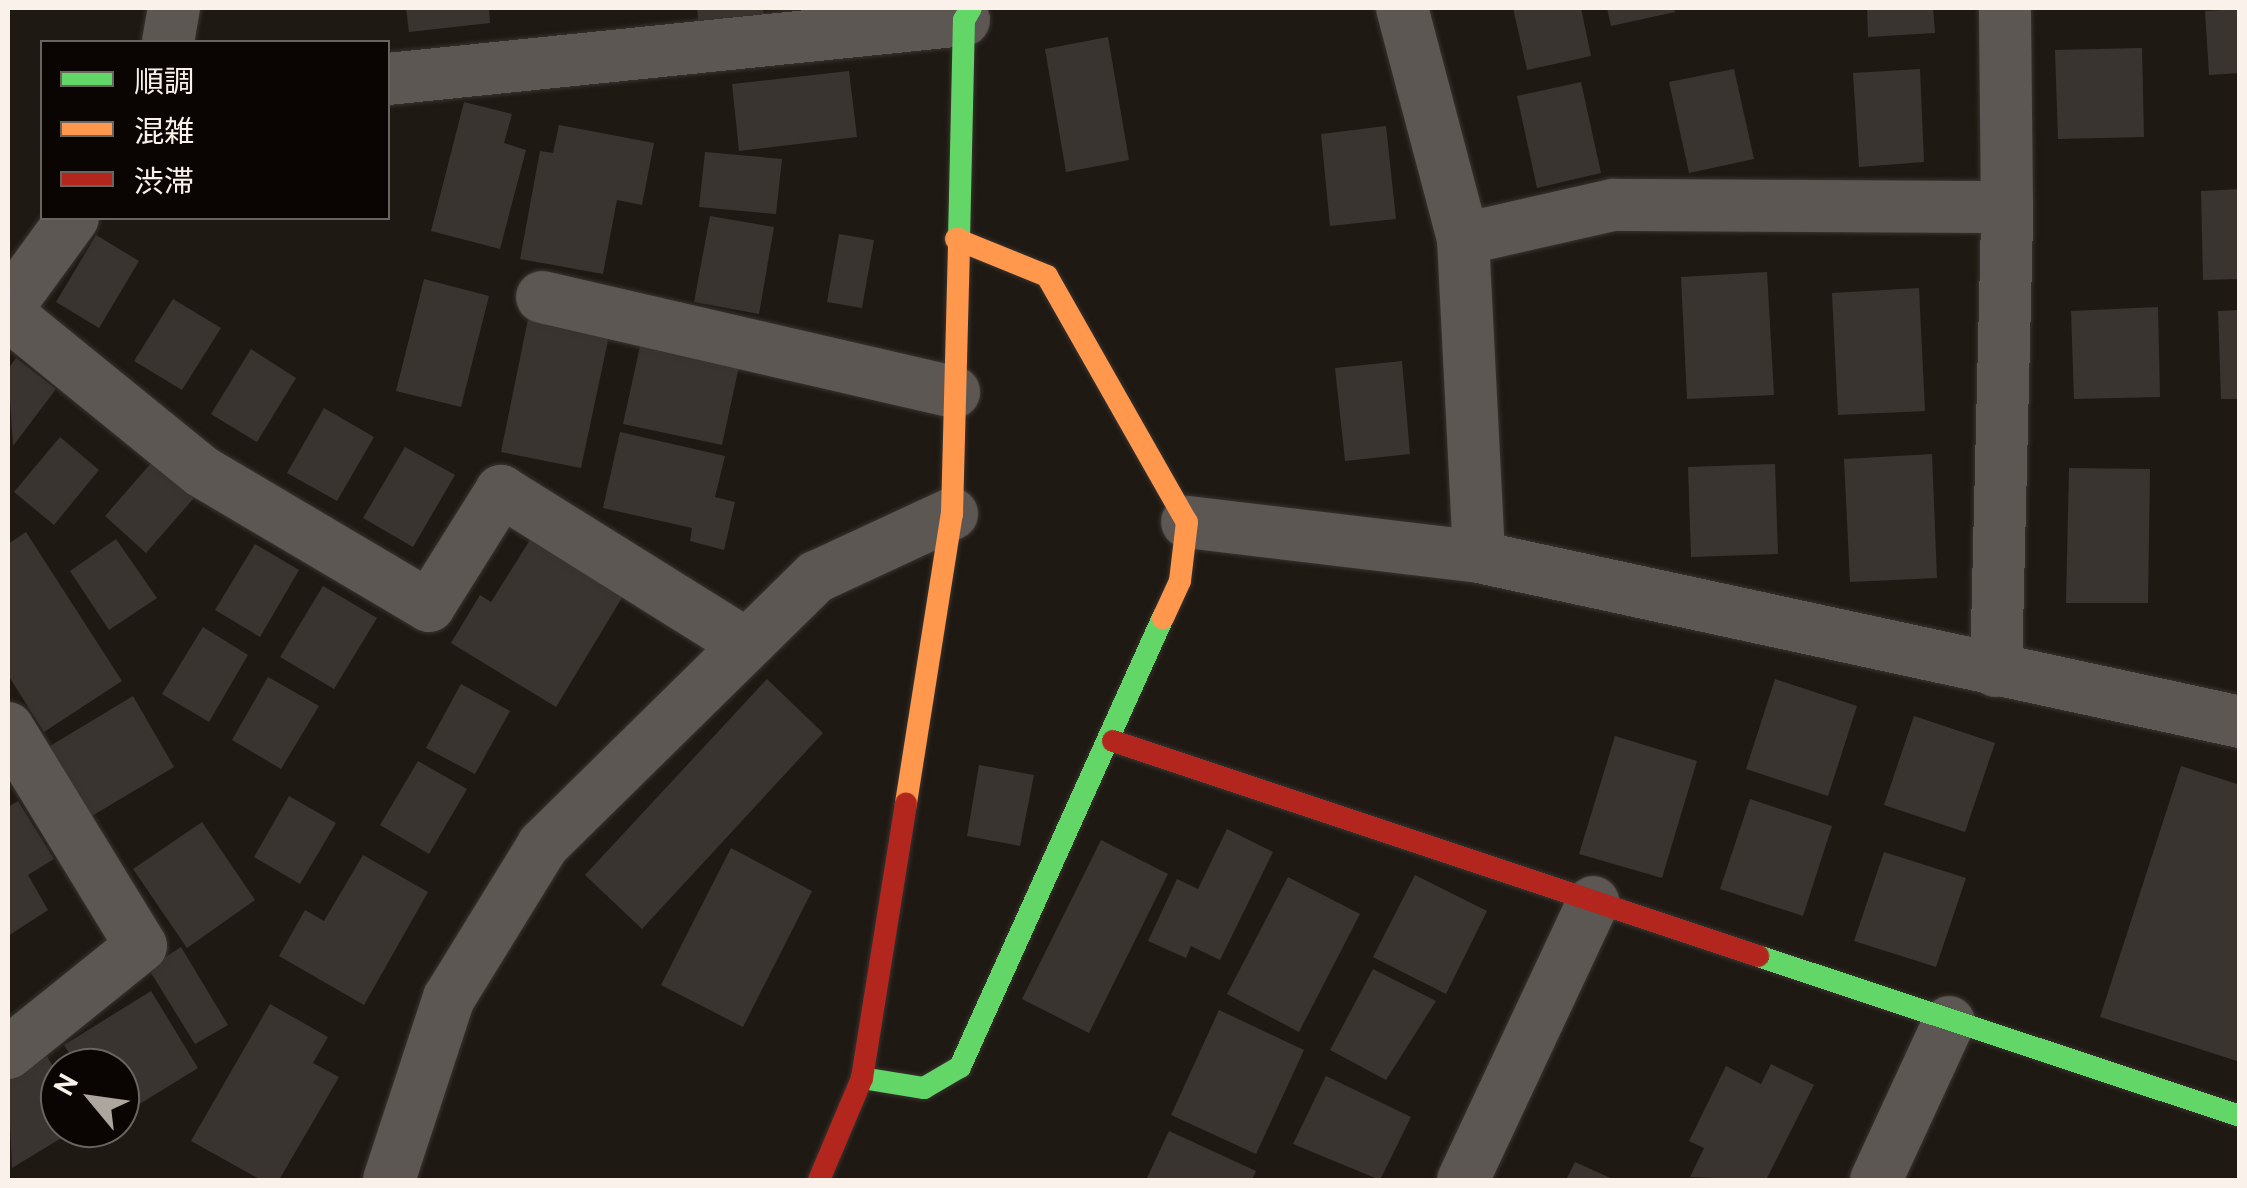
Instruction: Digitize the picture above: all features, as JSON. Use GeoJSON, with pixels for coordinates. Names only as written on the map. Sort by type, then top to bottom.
{"type":"FeatureCollection","features":[{"type":"Feature","properties":{"kind":"street"},"geometry":{"type":"LineString","coordinates":[[168,40],[174,8]]}},
{"type":"Feature","properties":{"kind":"street"},"geometry":{"type":"LineString","coordinates":[[1402,8],[1463,240],[1478,558]]}},
{"type":"Feature","properties":{"kind":"street"},"geometry":{"type":"LineString","coordinates":[[1996,671],[2007,207],[2006,8]]}},
{"type":"Feature","properties":{"kind":"street"},"geometry":{"type":"LineString","coordinates":[[390,78],[967,14],[956,239],[952,514],[862,1078],[819,1180]]}},
{"type":"Feature","properties":{"kind":"street"},"geometry":{"type":"LineString","coordinates":[[1463,240],[1613,205],[2007,207]]}},
{"type":"Feature","properties":{"kind":"street"},"geometry":{"type":"LineString","coordinates":[[8,307],[72,220]]}},
{"type":"Feature","properties":{"kind":"street"},"geometry":{"type":"LineString","coordinates":[[862,1078],[924,1088],[960,1067],[1112,741],[1180,581],[1187,522],[1047,276],[956,239]]}},
{"type":"Feature","properties":{"kind":"street"},"geometry":{"type":"LineString","coordinates":[[542,297],[954,392]]}},
{"type":"Feature","properties":{"kind":"street"},"geometry":{"type":"LineString","coordinates":[[8,314],[201,471],[429,606],[501,491],[746,644]]}},
{"type":"Feature","properties":{"kind":"street"},"geometry":{"type":"LineString","coordinates":[[389,1180],[448,998],[544,846],[816,577],[952,514]]}},
{"type":"Feature","properties":{"kind":"street"},"geometry":{"type":"LineString","coordinates":[[1187,522],[1478,558],[2240,722]]}},
{"type":"Feature","properties":{"kind":"street"},"geometry":{"type":"LineString","coordinates":[[8,728],[141,946],[8,1053]]}},
{"type":"Feature","properties":{"kind":"street"},"geometry":{"type":"LineString","coordinates":[[1112,741],[2240,1116]]}},
{"type":"Feature","properties":{"kind":"street"},"geometry":{"type":"LineString","coordinates":[[1463,1180],[1593,902]]}},
{"type":"Feature","properties":{"kind":"street"},"geometry":{"type":"LineString","coordinates":[[1876,1180],[1950,1022]]}},
{"type":"Feature","properties":{"kind":"building"},"geometry":{"type":"Polygon","coordinates":[[[406,8],[489,8],[490,23],[409,32],[406,8]]]}},
{"type":"Feature","properties":{"kind":"building"},"geometry":{"type":"Polygon","coordinates":[[[697,8],[763,8],[765,25],[699,29],[697,8]]]}},
{"type":"Feature","properties":{"kind":"building"},"geometry":{"type":"Polygon","coordinates":[[[1513,8],[1581,8],[1591,56],[1527,70],[1513,8]]]}},
{"type":"Feature","properties":{"kind":"building"},"geometry":{"type":"Polygon","coordinates":[[[1607,8],[1674,8],[1675,12],[1611,26],[1607,8]]]}},
{"type":"Feature","properties":{"kind":"building"},"geometry":{"type":"Polygon","coordinates":[[[1867,8],[1933,8],[1935,33],[1868,37],[1867,8]]]}},
{"type":"Feature","properties":{"kind":"building"},"geometry":{"type":"Polygon","coordinates":[[[2240,9],[2240,73],[2209,75],[2205,11],[2240,9]]]}},
{"type":"Feature","properties":{"kind":"building"},"geometry":{"type":"Polygon","coordinates":[[[1108,37],[1129,160],[1066,172],[1045,49],[1108,37]]]}},
{"type":"Feature","properties":{"kind":"building"},"geometry":{"type":"Polygon","coordinates":[[[2142,48],[2144,137],[2058,139],[2055,50],[2142,48]]]}},
{"type":"Feature","properties":{"kind":"building"},"geometry":{"type":"Polygon","coordinates":[[[1734,69],[1754,159],[1689,173],[1669,82],[1734,69]]]}},
{"type":"Feature","properties":{"kind":"building"},"geometry":{"type":"Polygon","coordinates":[[[1920,69],[1924,162],[1859,167],[1853,73],[1920,69]]]}},
{"type":"Feature","properties":{"kind":"building"},"geometry":{"type":"Polygon","coordinates":[[[849,71],[857,137],[739,151],[732,84],[849,71]]]}},
{"type":"Feature","properties":{"kind":"building"},"geometry":{"type":"Polygon","coordinates":[[[1581,82],[1601,173],[1537,188],[1517,96],[1581,82]]]}},
{"type":"Feature","properties":{"kind":"building"},"geometry":{"type":"Polygon","coordinates":[[[464,102],[512,114],[504,143],[526,150],[500,249],[431,231],[464,102]]]}},
{"type":"Feature","properties":{"kind":"building"},"geometry":{"type":"Polygon","coordinates":[[[559,125],[654,143],[642,205],[617,200],[603,274],[520,259],[540,151],[553,153],[559,125]]]}},
{"type":"Feature","properties":{"kind":"building"},"geometry":{"type":"Polygon","coordinates":[[[1386,126],[1396,219],[1330,226],[1321,134],[1386,126]]]}},
{"type":"Feature","properties":{"kind":"building"},"geometry":{"type":"Polygon","coordinates":[[[705,152],[782,159],[776,214],[699,207],[705,152]]]}},
{"type":"Feature","properties":{"kind":"building"},"geometry":{"type":"Polygon","coordinates":[[[2240,189],[2240,279],[2203,280],[2201,191],[2240,189]]]}},
{"type":"Feature","properties":{"kind":"building"},"geometry":{"type":"Polygon","coordinates":[[[710,216],[774,227],[759,314],[694,302],[710,216]]]}},
{"type":"Feature","properties":{"kind":"building"},"geometry":{"type":"Polygon","coordinates":[[[839,234],[874,240],[862,308],[827,302],[839,234]]]}},
{"type":"Feature","properties":{"kind":"building"},"geometry":{"type":"Polygon","coordinates":[[[96,235],[139,261],[99,328],[56,302],[96,235]]]}},
{"type":"Feature","properties":{"kind":"building"},"geometry":{"type":"Polygon","coordinates":[[[1767,272],[1774,395],[1687,399],[1681,277],[1767,272]]]}},
{"type":"Feature","properties":{"kind":"building"},"geometry":{"type":"Polygon","coordinates":[[[424,279],[489,296],[461,407],[396,391],[424,279]]]}},
{"type":"Feature","properties":{"kind":"building"},"geometry":{"type":"Polygon","coordinates":[[[1919,288],[1925,411],[1838,415],[1832,293],[1919,288]]]}},
{"type":"Feature","properties":{"kind":"building"},"geometry":{"type":"Polygon","coordinates":[[[173,299],[221,328],[182,390],[134,361],[173,299]]]}},
{"type":"Feature","properties":{"kind":"building"},"geometry":{"type":"Polygon","coordinates":[[[2158,307],[2160,397],[2074,399],[2071,311],[2158,307]]]}},
{"type":"Feature","properties":{"kind":"building"},"geometry":{"type":"Polygon","coordinates":[[[2240,310],[2240,399],[2221,399],[2218,311],[2240,310]]]}},
{"type":"Feature","properties":{"kind":"building"},"geometry":{"type":"Polygon","coordinates":[[[529,314],[610,331],[581,468],[501,452],[529,314]]]}},
{"type":"Feature","properties":{"kind":"building"},"geometry":{"type":"Polygon","coordinates":[[[642,337],[741,357],[722,445],[623,424],[642,337]]]}},
{"type":"Feature","properties":{"kind":"building"},"geometry":{"type":"Polygon","coordinates":[[[251,349],[296,378],[257,442],[211,414],[251,349]]]}},
{"type":"Feature","properties":{"kind":"building"},"geometry":{"type":"Polygon","coordinates":[[[16,358],[56,389],[13,446],[8,369],[16,358]]]}},
{"type":"Feature","properties":{"kind":"building"},"geometry":{"type":"Polygon","coordinates":[[[1402,361],[1410,454],[1345,461],[1335,368],[1402,361]]]}},
{"type":"Feature","properties":{"kind":"building"},"geometry":{"type":"Polygon","coordinates":[[[324,408],[374,437],[337,501],[287,473],[324,408]]]}},
{"type":"Feature","properties":{"kind":"building"},"geometry":{"type":"Polygon","coordinates":[[[620,432],[725,456],[715,497],[735,502],[724,550],[690,541],[692,528],[603,508],[620,432]]]}},
{"type":"Feature","properties":{"kind":"building"},"geometry":{"type":"Polygon","coordinates":[[[60,437],[99,470],[54,525],[14,492],[60,437]]]}},
{"type":"Feature","properties":{"kind":"building"},"geometry":{"type":"Polygon","coordinates":[[[405,447],[455,475],[413,547],[363,518],[405,447]]]}},
{"type":"Feature","properties":{"kind":"building"},"geometry":{"type":"Polygon","coordinates":[[[1932,454],[1937,578],[1850,582],[1844,459],[1932,454]]]}},
{"type":"Feature","properties":{"kind":"building"},"geometry":{"type":"Polygon","coordinates":[[[152,462],[194,498],[146,553],[105,516],[152,462]]]}},
{"type":"Feature","properties":{"kind":"building"},"geometry":{"type":"Polygon","coordinates":[[[1775,464],[1778,554],[1691,557],[1688,467],[1775,464]]]}},
{"type":"Feature","properties":{"kind":"building"},"geometry":{"type":"Polygon","coordinates":[[[2069,468],[2150,469],[2148,603],[2066,603],[2069,468]]]}},
{"type":"Feature","properties":{"kind":"building"},"geometry":{"type":"Polygon","coordinates":[[[26,532],[122,681],[44,732],[8,675],[8,544],[26,532]]]}},
{"type":"Feature","properties":{"kind":"building"},"geometry":{"type":"Polygon","coordinates":[[[116,539],[157,598],[109,630],[70,571],[116,539]]]}},
{"type":"Feature","properties":{"kind":"building"},"geometry":{"type":"Polygon","coordinates":[[[530,540],[623,596],[556,707],[451,643],[480,595],[491,602],[530,540]]]}},
{"type":"Feature","properties":{"kind":"building"},"geometry":{"type":"Polygon","coordinates":[[[255,544],[299,570],[260,637],[215,610],[255,544]]]}},
{"type":"Feature","properties":{"kind":"building"},"geometry":{"type":"Polygon","coordinates":[[[323,586],[377,618],[334,689],[280,657],[323,586]]]}},
{"type":"Feature","properties":{"kind":"building"},"geometry":{"type":"Polygon","coordinates":[[[203,627],[248,655],[209,722],[162,694],[203,627]]]}},
{"type":"Feature","properties":{"kind":"building"},"geometry":{"type":"Polygon","coordinates":[[[268,677],[319,706],[281,769],[232,740],[268,677]]]}},
{"type":"Feature","properties":{"kind":"building"},"geometry":{"type":"Polygon","coordinates":[[[767,679],[823,733],[642,929],[585,875],[767,679]]]}},
{"type":"Feature","properties":{"kind":"building"},"geometry":{"type":"Polygon","coordinates":[[[1775,679],[1857,706],[1828,796],[1746,769],[1775,679]]]}},
{"type":"Feature","properties":{"kind":"building"},"geometry":{"type":"Polygon","coordinates":[[[461,684],[510,711],[475,774],[426,748],[461,684]]]}},
{"type":"Feature","properties":{"kind":"building"},"geometry":{"type":"Polygon","coordinates":[[[133,696],[174,767],[87,819],[45,749],[133,696]]]}},
{"type":"Feature","properties":{"kind":"building"},"geometry":{"type":"Polygon","coordinates":[[[1914,716],[1995,743],[1965,832],[1884,805],[1914,716]]]}},
{"type":"Feature","properties":{"kind":"building"},"geometry":{"type":"Polygon","coordinates":[[[1615,736],[1697,761],[1662,878],[1579,854],[1615,736]]]}},
{"type":"Feature","properties":{"kind":"building"},"geometry":{"type":"Polygon","coordinates":[[[418,761],[467,789],[429,854],[380,825],[418,761]]]}},
{"type":"Feature","properties":{"kind":"building"},"geometry":{"type":"Polygon","coordinates":[[[979,765],[1034,775],[1020,846],[967,836],[979,765]]]}},
{"type":"Feature","properties":{"kind":"building"},"geometry":{"type":"Polygon","coordinates":[[[2181,766],[2240,785],[2237,1061],[2100,1017],[2181,766]]]}},
{"type":"Feature","properties":{"kind":"building"},"geometry":{"type":"Polygon","coordinates":[[[289,796],[336,823],[300,884],[254,857],[289,796]]]}},
{"type":"Feature","properties":{"kind":"building"},"geometry":{"type":"Polygon","coordinates":[[[1750,799],[1832,826],[1803,916],[1720,889],[1750,799]]]}},
{"type":"Feature","properties":{"kind":"building"},"geometry":{"type":"Polygon","coordinates":[[[18,801],[54,859],[28,875],[48,910],[8,936],[8,807],[18,801]]]}},
{"type":"Feature","properties":{"kind":"building"},"geometry":{"type":"Polygon","coordinates":[[[202,822],[255,900],[187,948],[133,869],[202,822]]]}},
{"type":"Feature","properties":{"kind":"building"},"geometry":{"type":"Polygon","coordinates":[[[1227,829],[1273,852],[1220,960],[1191,946],[1186,958],[1148,941],[1177,879],[1198,889],[1227,829]]]}},
{"type":"Feature","properties":{"kind":"building"},"geometry":{"type":"Polygon","coordinates":[[[1101,840],[1168,874],[1089,1033],[1022,999],[1101,840]]]}},
{"type":"Feature","properties":{"kind":"building"},"geometry":{"type":"Polygon","coordinates":[[[731,848],[812,891],[743,1027],[661,985],[731,848]]]}},
{"type":"Feature","properties":{"kind":"building"},"geometry":{"type":"Polygon","coordinates":[[[1884,852],[1966,878],[1936,967],[1854,941],[1884,852]]]}},
{"type":"Feature","properties":{"kind":"building"},"geometry":{"type":"Polygon","coordinates":[[[363,855],[428,892],[364,1005],[279,956],[305,910],[324,921],[363,855]]]}},
{"type":"Feature","properties":{"kind":"building"},"geometry":{"type":"Polygon","coordinates":[[[1415,875],[1487,911],[1446,994],[1373,957],[1415,875]]]}},
{"type":"Feature","properties":{"kind":"building"},"geometry":{"type":"Polygon","coordinates":[[[1288,877],[1360,914],[1299,1032],[1227,994],[1288,877]]]}},
{"type":"Feature","properties":{"kind":"building"},"geometry":{"type":"Polygon","coordinates":[[[181,947],[228,1025],[195,1044],[148,968],[181,947]]]}},
{"type":"Feature","properties":{"kind":"building"},"geometry":{"type":"Polygon","coordinates":[[[1373,969],[1436,1001],[1386,1080],[1330,1050],[1373,969]]]}},
{"type":"Feature","properties":{"kind":"building"},"geometry":{"type":"Polygon","coordinates":[[[151,991],[198,1068],[140,1104],[140,1048],[64,1045],[151,991]]]}},
{"type":"Feature","properties":{"kind":"building"},"geometry":{"type":"Polygon","coordinates":[[[270,1004],[328,1037],[313,1063],[339,1077],[279,1180],[261,1180],[191,1141],[270,1004]]]}},
{"type":"Feature","properties":{"kind":"building"},"geometry":{"type":"Polygon","coordinates":[[[1219,1010],[1304,1050],[1256,1154],[1171,1115],[1219,1010]]]}},
{"type":"Feature","properties":{"kind":"building"},"geometry":{"type":"Polygon","coordinates":[[[40,1056],[40,1148],[45,1148],[12,1168],[8,1077],[40,1056]]]}},
{"type":"Feature","properties":{"kind":"building"},"geometry":{"type":"Polygon","coordinates":[[[1771,1064],[1814,1085],[1766,1180],[1690,1177],[1704,1148],[1689,1141],[1726,1066],[1761,1084],[1771,1064]]]}},
{"type":"Feature","properties":{"kind":"building"},"geometry":{"type":"Polygon","coordinates":[[[1326,1076],[1411,1117],[1380,1180],[1293,1144],[1326,1076]]]}},
{"type":"Feature","properties":{"kind":"building"},"geometry":{"type":"Polygon","coordinates":[[[1169,1131],[1256,1171],[1252,1180],[1146,1180],[1169,1131]]]}},
{"type":"Feature","properties":{"kind":"building"},"geometry":{"type":"Polygon","coordinates":[[[1575,1162],[1615,1180],[1566,1180],[1575,1162]]]}},
{"type":"Feature","properties":{"kind":"traffic: fast"},"geometry":{"type":"LineString","coordinates":[[959,239],[964,20],[971,8]]}},
{"type":"Feature","properties":{"kind":"traffic: fast"},"geometry":{"type":"LineString","coordinates":[[862,1078],[924,1088],[960,1067],[1163,618]]}},
{"type":"Feature","properties":{"kind":"traffic: fast"},"geometry":{"type":"LineString","coordinates":[[1758,956],[2240,1116]]}},
{"type":"Feature","properties":{"kind":"traffic: slow"},"geometry":{"type":"LineString","coordinates":[[956,239],[1047,276],[1187,522],[1180,581],[1163,618]]}},
{"type":"Feature","properties":{"kind":"traffic: slow"},"geometry":{"type":"LineString","coordinates":[[906,803],[952,514],[959,239]]}},
{"type":"Feature","properties":{"kind":"traffic: jam"},"geometry":{"type":"LineString","coordinates":[[1113,741],[1758,956]]}},
{"type":"Feature","properties":{"kind":"traffic: jam"},"geometry":{"type":"LineString","coordinates":[[819,1180],[862,1078],[906,803]]}}]}
